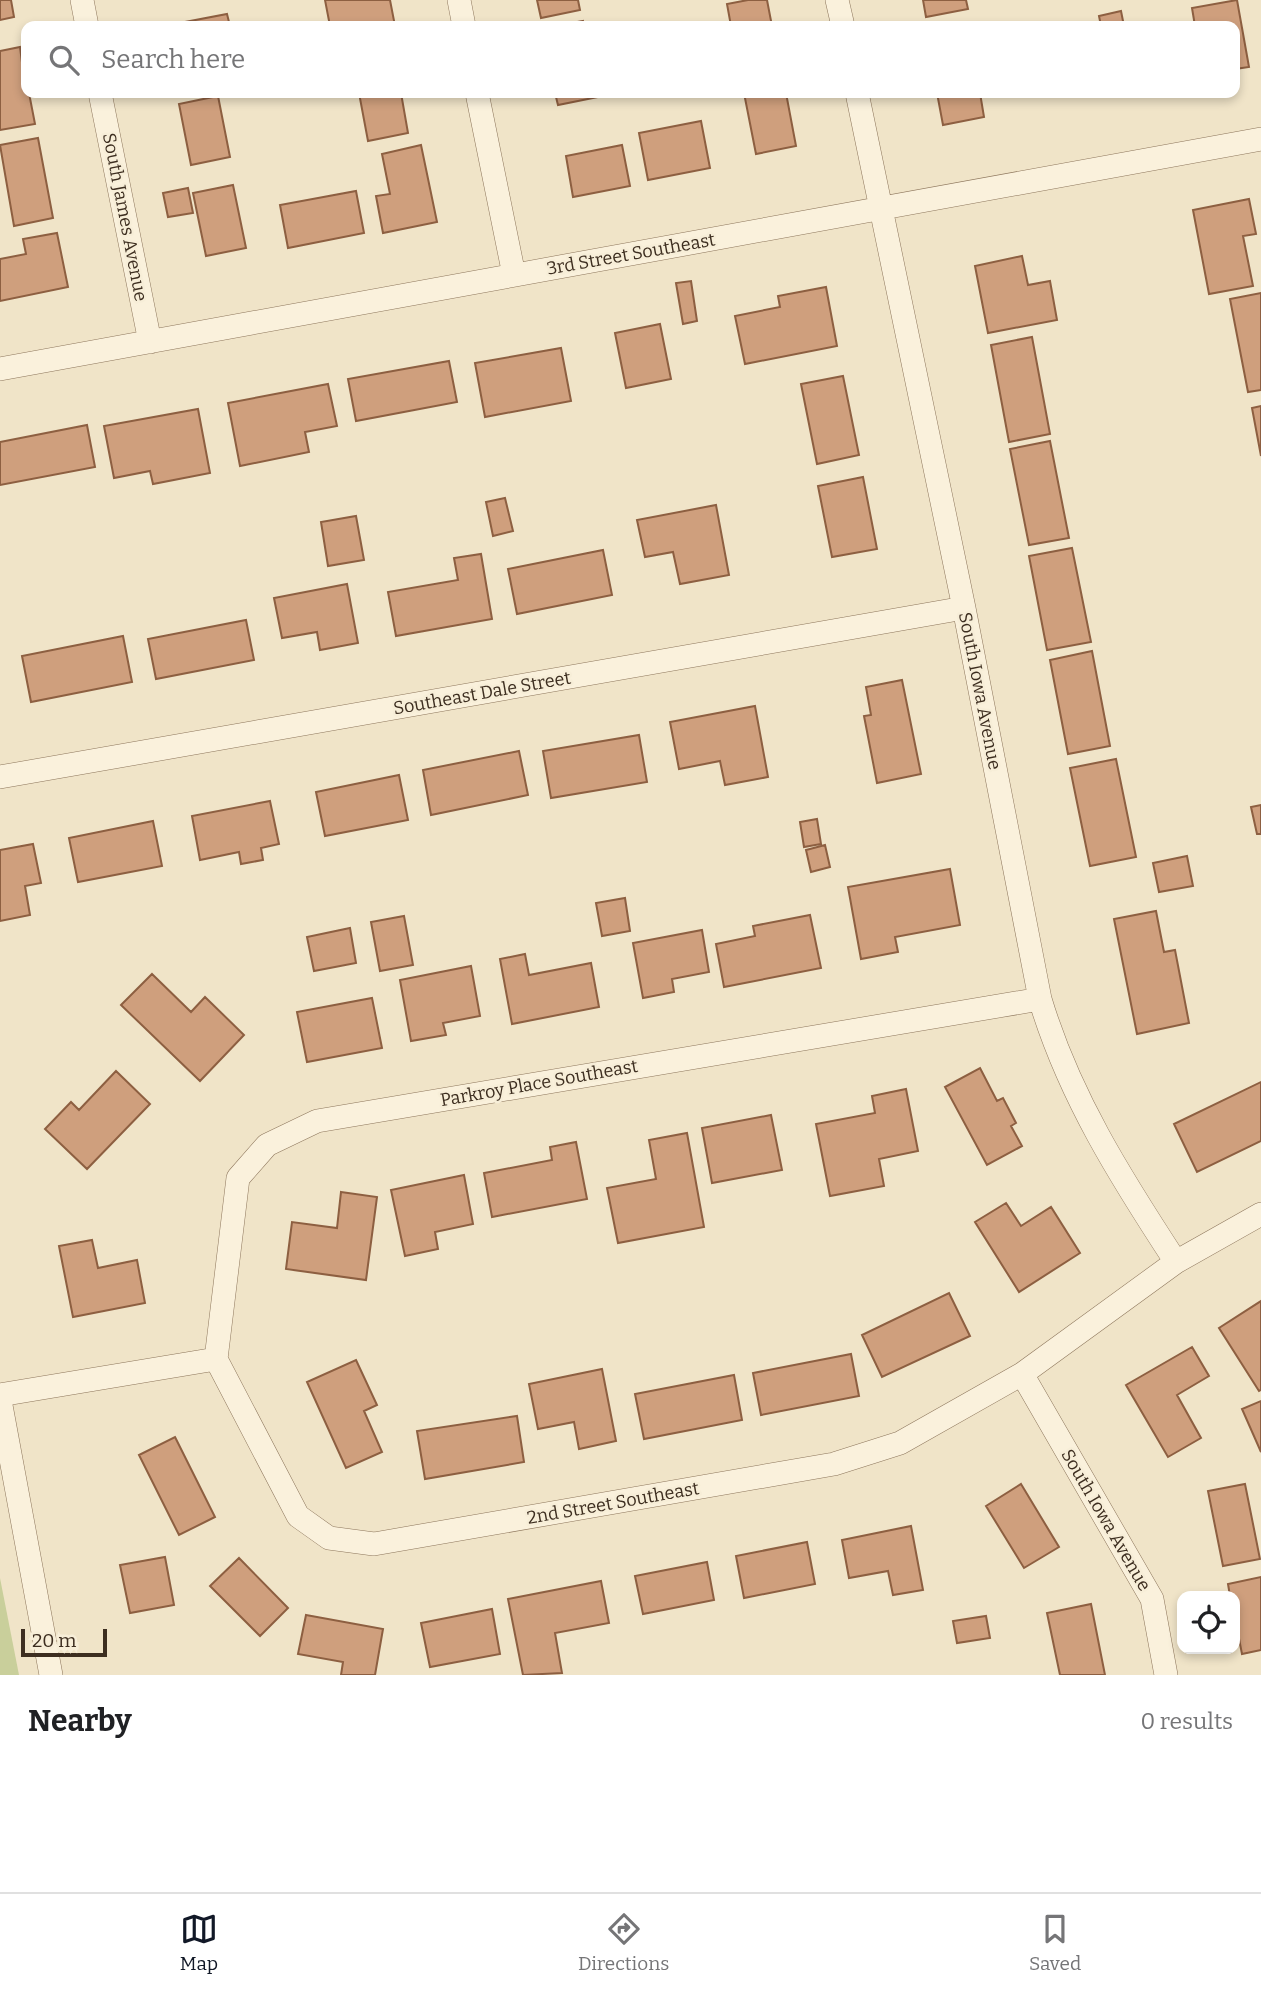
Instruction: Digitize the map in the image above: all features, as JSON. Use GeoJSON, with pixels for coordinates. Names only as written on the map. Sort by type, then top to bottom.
{"type":"FeatureCollection","features":[{"type":"Feature","properties":{"kind":"street"},"geometry":{"type":"LineString","coordinates":[[82,0],[86,21]]}},
{"type":"Feature","properties":{"kind":"street"},"geometry":{"type":"LineString","coordinates":[[459,0],[463,21]]}},
{"type":"Feature","properties":{"kind":"street"},"geometry":{"type":"LineString","coordinates":[[837,0],[842,21]]}},
{"type":"Feature","properties":{"kind":"street","name":"South James Avenue"},"geometry":{"type":"LineString","coordinates":[[101,98],[150,342]]}},
{"type":"Feature","properties":{"kind":"street"},"geometry":{"type":"LineString","coordinates":[[478,98],[514,275]]}},
{"type":"Feature","properties":{"kind":"street","name":"South Iowa Avenue"},"geometry":{"type":"LineString","coordinates":[[858,98],[964,608],[1040,999],[1054,1046],[1072,1088],[1114,1167],[1176,1262]]}},
{"type":"Feature","properties":{"kind":"street","name":"3rd Street Southeast"},"geometry":{"type":"LineString","coordinates":[[0,369],[1261,139]]}},
{"type":"Feature","properties":{"kind":"street","name":"Southeast Dale Street"},"geometry":{"type":"LineString","coordinates":[[0,777],[964,608]]}},
{"type":"Feature","properties":{"kind":"street","name":"Parkroy Place Southeast"},"geometry":{"type":"LineString","coordinates":[[216,1360],[238,1178],[267,1145],[317,1121],[1040,999]]}},
{"type":"Feature","properties":{"kind":"street","name":"2nd Street Southeast"},"geometry":{"type":"LineString","coordinates":[[216,1360],[298,1516],[328,1538],[374,1544],[834,1464],[900,1443],[1022,1374],[1176,1262],[1261,1214]]}},
{"type":"Feature","properties":{"kind":"street"},"geometry":{"type":"LineString","coordinates":[[51,1675],[0,1398],[216,1360]]}},
{"type":"Feature","properties":{"kind":"street","name":"South Iowa Avenue"},"geometry":{"type":"LineString","coordinates":[[1022,1374],[1152,1599],[1166,1675]]}},
{"type":"Feature","properties":{"kind":"green space"},"geometry":{"type":"Polygon","coordinates":[[[0,1578],[19,1675],[0,1675],[0,1578]]]}},
{"type":"Feature","properties":{"kind":"building"},"geometry":{"type":"Polygon","coordinates":[[[0,0],[11,0],[14,17],[0,20],[0,0]]]}},
{"type":"Feature","properties":{"kind":"building"},"geometry":{"type":"Polygon","coordinates":[[[325,0],[390,0],[394,21],[329,21],[325,0]]]}},
{"type":"Feature","properties":{"kind":"building"},"geometry":{"type":"Polygon","coordinates":[[[537,0],[578,0],[580,10],[541,18],[537,0]]]}},
{"type":"Feature","properties":{"kind":"building"},"geometry":{"type":"Polygon","coordinates":[[[767,0],[771,21],[730,21],[727,4],[767,0]]]}},
{"type":"Feature","properties":{"kind":"building"},"geometry":{"type":"Polygon","coordinates":[[[923,0],[966,0],[968,9],[926,17],[923,0]]]}},
{"type":"Feature","properties":{"kind":"building"},"geometry":{"type":"Polygon","coordinates":[[[1237,0],[1249,67],[1240,68],[1240,21],[1194,21],[1192,8],[1237,0]]]}},
{"type":"Feature","properties":{"kind":"building"},"geometry":{"type":"Polygon","coordinates":[[[1121,11],[1123,21],[1100,21],[1099,16],[1121,11]]]}},
{"type":"Feature","properties":{"kind":"building"},"geometry":{"type":"Polygon","coordinates":[[[227,14],[229,21],[190,21],[227,14]]]}},
{"type":"Feature","properties":{"kind":"building"},"geometry":{"type":"Polygon","coordinates":[[[20,47],[21,98],[30,98],[35,124],[0,130],[0,51],[20,47]]]}},
{"type":"Feature","properties":{"kind":"building"},"geometry":{"type":"Polygon","coordinates":[[[218,98],[230,157],[191,165],[179,104],[218,98]]]}},
{"type":"Feature","properties":{"kind":"building"},"geometry":{"type":"Polygon","coordinates":[[[360,98],[402,98],[408,133],[368,141],[360,98]]]}},
{"type":"Feature","properties":{"kind":"building"},"geometry":{"type":"Polygon","coordinates":[[[556,98],[593,98],[558,105],[556,98]]]}},
{"type":"Feature","properties":{"kind":"building"},"geometry":{"type":"Polygon","coordinates":[[[745,98],[787,98],[796,146],[756,154],[745,98]]]}},
{"type":"Feature","properties":{"kind":"building"},"geometry":{"type":"Polygon","coordinates":[[[938,98],[981,98],[984,117],[943,125],[938,98]]]}},
{"type":"Feature","properties":{"kind":"building"},"geometry":{"type":"Polygon","coordinates":[[[701,121],[710,168],[648,180],[639,133],[701,121]]]}},
{"type":"Feature","properties":{"kind":"building"},"geometry":{"type":"Polygon","coordinates":[[[38,138],[53,218],[14,226],[0,145],[38,138]]]}},
{"type":"Feature","properties":{"kind":"building"},"geometry":{"type":"Polygon","coordinates":[[[421,145],[437,222],[383,233],[376,196],[390,194],[382,154],[421,145]]]}},
{"type":"Feature","properties":{"kind":"building"},"geometry":{"type":"Polygon","coordinates":[[[622,145],[630,186],[573,197],[566,156],[622,145]]]}},
{"type":"Feature","properties":{"kind":"building"},"geometry":{"type":"Polygon","coordinates":[[[233,185],[246,248],[206,256],[193,193],[233,185]]]}},
{"type":"Feature","properties":{"kind":"building"},"geometry":{"type":"Polygon","coordinates":[[[188,188],[193,213],[168,217],[163,193],[188,188]]]}},
{"type":"Feature","properties":{"kind":"building"},"geometry":{"type":"Polygon","coordinates":[[[356,191],[364,233],[288,248],[280,205],[356,191]]]}},
{"type":"Feature","properties":{"kind":"building"},"geometry":{"type":"Polygon","coordinates":[[[1249,199],[1256,234],[1243,236],[1253,286],[1209,294],[1193,210],[1249,199]]]}},
{"type":"Feature","properties":{"kind":"building"},"geometry":{"type":"Polygon","coordinates":[[[57,233],[68,287],[0,301],[0,259],[26,254],[23,239],[57,233]]]}},
{"type":"Feature","properties":{"kind":"building"},"geometry":{"type":"Polygon","coordinates":[[[1022,256],[1028,285],[1050,281],[1057,320],[988,333],[975,266],[1022,256]]]}},
{"type":"Feature","properties":{"kind":"building"},"geometry":{"type":"Polygon","coordinates":[[[691,281],[697,321],[683,324],[676,283],[691,281]]]}},
{"type":"Feature","properties":{"kind":"building"},"geometry":{"type":"Polygon","coordinates":[[[826,287],[837,346],[745,364],[735,316],[780,307],[778,296],[826,287]]]}},
{"type":"Feature","properties":{"kind":"building"},"geometry":{"type":"Polygon","coordinates":[[[1261,293],[1261,390],[1248,392],[1230,299],[1261,293]]]}},
{"type":"Feature","properties":{"kind":"building"},"geometry":{"type":"Polygon","coordinates":[[[660,324],[671,379],[626,388],[615,333],[660,324]]]}},
{"type":"Feature","properties":{"kind":"building"},"geometry":{"type":"Polygon","coordinates":[[[1032,337],[1050,434],[1009,442],[991,345],[1032,337]]]}},
{"type":"Feature","properties":{"kind":"building"},"geometry":{"type":"Polygon","coordinates":[[[561,348],[571,401],[485,417],[475,363],[561,348]]]}},
{"type":"Feature","properties":{"kind":"building"},"geometry":{"type":"Polygon","coordinates":[[[449,361],[457,402],[356,421],[348,379],[449,361]]]}},
{"type":"Feature","properties":{"kind":"building"},"geometry":{"type":"Polygon","coordinates":[[[843,376],[859,455],[817,464],[801,384],[843,376]]]}},
{"type":"Feature","properties":{"kind":"building"},"geometry":{"type":"Polygon","coordinates":[[[328,384],[337,426],[305,432],[309,452],[240,466],[228,403],[328,384]]]}},
{"type":"Feature","properties":{"kind":"building"},"geometry":{"type":"Polygon","coordinates":[[[1261,406],[1261,456],[1252,408],[1261,406]]]}},
{"type":"Feature","properties":{"kind":"building"},"geometry":{"type":"Polygon","coordinates":[[[198,409],[210,473],[153,484],[150,471],[114,478],[104,426],[198,409]]]}},
{"type":"Feature","properties":{"kind":"building"},"geometry":{"type":"Polygon","coordinates":[[[87,425],[95,467],[0,485],[0,442],[87,425]]]}},
{"type":"Feature","properties":{"kind":"building"},"geometry":{"type":"Polygon","coordinates":[[[1050,441],[1069,538],[1029,545],[1010,449],[1050,441]]]}},
{"type":"Feature","properties":{"kind":"building"},"geometry":{"type":"Polygon","coordinates":[[[863,477],[877,549],[832,557],[818,486],[863,477]]]}},
{"type":"Feature","properties":{"kind":"building"},"geometry":{"type":"Polygon","coordinates":[[[505,498],[513,531],[493,536],[486,502],[505,498]]]}},
{"type":"Feature","properties":{"kind":"building"},"geometry":{"type":"Polygon","coordinates":[[[716,505],[729,575],[680,584],[673,552],[645,557],[637,520],[716,505]]]}},
{"type":"Feature","properties":{"kind":"building"},"geometry":{"type":"Polygon","coordinates":[[[356,516],[364,560],[328,566],[321,522],[356,516]]]}},
{"type":"Feature","properties":{"kind":"building"},"geometry":{"type":"Polygon","coordinates":[[[1072,548],[1091,642],[1047,650],[1029,556],[1072,548]]]}},
{"type":"Feature","properties":{"kind":"building"},"geometry":{"type":"Polygon","coordinates":[[[603,550],[612,595],[517,614],[508,569],[603,550]]]}},
{"type":"Feature","properties":{"kind":"building"},"geometry":{"type":"Polygon","coordinates":[[[481,554],[492,619],[396,636],[388,592],[458,580],[454,558],[481,554]]]}},
{"type":"Feature","properties":{"kind":"building"},"geometry":{"type":"Polygon","coordinates":[[[347,584],[358,643],[320,650],[317,632],[282,638],[274,598],[347,584]]]}},
{"type":"Feature","properties":{"kind":"building"},"geometry":{"type":"Polygon","coordinates":[[[246,620],[254,660],[156,679],[148,639],[246,620]]]}},
{"type":"Feature","properties":{"kind":"building"},"geometry":{"type":"Polygon","coordinates":[[[123,636],[132,682],[31,702],[22,656],[123,636]]]}},
{"type":"Feature","properties":{"kind":"building"},"geometry":{"type":"Polygon","coordinates":[[[1092,651],[1110,746],[1068,754],[1050,660],[1092,651]]]}},
{"type":"Feature","properties":{"kind":"building"},"geometry":{"type":"Polygon","coordinates":[[[902,680],[921,774],[877,783],[864,716],[871,715],[866,687],[902,680]]]}},
{"type":"Feature","properties":{"kind":"building"},"geometry":{"type":"Polygon","coordinates":[[[755,706],[768,777],[725,785],[720,761],[679,769],[670,722],[755,706]]]}},
{"type":"Feature","properties":{"kind":"building"},"geometry":{"type":"Polygon","coordinates":[[[639,735],[647,782],[551,798],[543,751],[639,735]]]}},
{"type":"Feature","properties":{"kind":"building"},"geometry":{"type":"Polygon","coordinates":[[[519,751],[528,795],[431,815],[423,770],[519,751]]]}},
{"type":"Feature","properties":{"kind":"building"},"geometry":{"type":"Polygon","coordinates":[[[1116,759],[1136,857],[1090,866],[1070,768],[1116,759]]]}},
{"type":"Feature","properties":{"kind":"building"},"geometry":{"type":"Polygon","coordinates":[[[399,775],[408,820],[325,836],[316,792],[399,775]]]}},
{"type":"Feature","properties":{"kind":"building"},"geometry":{"type":"Polygon","coordinates":[[[270,801],[279,844],[261,848],[263,860],[241,864],[239,852],[200,860],[192,816],[270,801]]]}},
{"type":"Feature","properties":{"kind":"building"},"geometry":{"type":"Polygon","coordinates":[[[1261,805],[1261,834],[1257,834],[1251,807],[1261,805]]]}},
{"type":"Feature","properties":{"kind":"building"},"geometry":{"type":"Polygon","coordinates":[[[817,819],[821,844],[804,847],[800,822],[817,819]]]}},
{"type":"Feature","properties":{"kind":"building"},"geometry":{"type":"Polygon","coordinates":[[[153,821],[162,866],[78,882],[69,838],[153,821]]]}},
{"type":"Feature","properties":{"kind":"building"},"geometry":{"type":"Polygon","coordinates":[[[33,844],[41,883],[25,886],[30,915],[0,921],[0,850],[33,844]]]}},
{"type":"Feature","properties":{"kind":"building"},"geometry":{"type":"Polygon","coordinates":[[[825,845],[830,867],[811,872],[806,850],[825,845]]]}},
{"type":"Feature","properties":{"kind":"building"},"geometry":{"type":"Polygon","coordinates":[[[1187,856],[1193,886],[1159,892],[1153,863],[1187,856]]]}},
{"type":"Feature","properties":{"kind":"building"},"geometry":{"type":"Polygon","coordinates":[[[950,869],[960,925],[895,937],[898,952],[861,959],[848,887],[950,869]]]}},
{"type":"Feature","properties":{"kind":"building"},"geometry":{"type":"Polygon","coordinates":[[[625,898],[630,931],[602,936],[596,903],[625,898]]]}},
{"type":"Feature","properties":{"kind":"building"},"geometry":{"type":"Polygon","coordinates":[[[1156,911],[1164,952],[1175,950],[1189,1023],[1137,1034],[1114,919],[1156,911]]]}},
{"type":"Feature","properties":{"kind":"building"},"geometry":{"type":"Polygon","coordinates":[[[810,915],[821,968],[724,987],[716,944],[755,936],[753,926],[810,915]]]}},
{"type":"Feature","properties":{"kind":"building"},"geometry":{"type":"Polygon","coordinates":[[[404,916],[413,965],[380,971],[371,922],[404,916]]]}},
{"type":"Feature","properties":{"kind":"building"},"geometry":{"type":"Polygon","coordinates":[[[350,928],[356,963],[314,971],[307,937],[350,928]]]}},
{"type":"Feature","properties":{"kind":"building"},"geometry":{"type":"Polygon","coordinates":[[[702,930],[709,972],[672,979],[674,992],[643,998],[633,943],[702,930]]]}},
{"type":"Feature","properties":{"kind":"building"},"geometry":{"type":"Polygon","coordinates":[[[525,954],[529,975],[591,963],[599,1007],[512,1024],[500,959],[525,954]]]}},
{"type":"Feature","properties":{"kind":"building"},"geometry":{"type":"Polygon","coordinates":[[[471,966],[480,1016],[443,1023],[446,1035],[411,1041],[400,980],[471,966]]]}},
{"type":"Feature","properties":{"kind":"building"},"geometry":{"type":"Polygon","coordinates":[[[152,974],[191,1012],[205,997],[244,1035],[200,1081],[121,1005],[152,974]]]}},
{"type":"Feature","properties":{"kind":"building"},"geometry":{"type":"Polygon","coordinates":[[[372,998],[382,1048],[307,1062],[297,1012],[372,998]]]}},
{"type":"Feature","properties":{"kind":"building"},"geometry":{"type":"Polygon","coordinates":[[[980,1068],[997,1101],[1003,1098],[1016,1123],[1011,1126],[1022,1146],[987,1165],[945,1087],[980,1068]]]}},
{"type":"Feature","properties":{"kind":"building"},"geometry":{"type":"Polygon","coordinates":[[[116,1071],[150,1104],[87,1169],[45,1129],[71,1102],[79,1110],[116,1071]]]}},
{"type":"Feature","properties":{"kind":"building"},"geometry":{"type":"Polygon","coordinates":[[[1261,1082],[1261,1141],[1197,1172],[1174,1124],[1261,1082]]]}},
{"type":"Feature","properties":{"kind":"building"},"geometry":{"type":"Polygon","coordinates":[[[906,1089],[918,1151],[879,1159],[884,1186],[830,1196],[816,1124],[875,1113],[872,1096],[906,1089]]]}},
{"type":"Feature","properties":{"kind":"building"},"geometry":{"type":"Polygon","coordinates":[[[771,1115],[782,1170],[712,1183],[702,1128],[771,1115]]]}},
{"type":"Feature","properties":{"kind":"building"},"geometry":{"type":"Polygon","coordinates":[[[687,1133],[704,1227],[618,1243],[607,1188],[656,1179],[649,1140],[687,1133]]]}},
{"type":"Feature","properties":{"kind":"building"},"geometry":{"type":"Polygon","coordinates":[[[576,1142],[587,1199],[492,1217],[484,1173],[552,1160],[550,1147],[576,1142]]]}},
{"type":"Feature","properties":{"kind":"building"},"geometry":{"type":"Polygon","coordinates":[[[464,1175],[473,1224],[435,1232],[438,1249],[405,1256],[391,1190],[464,1175]]]}},
{"type":"Feature","properties":{"kind":"building"},"geometry":{"type":"Polygon","coordinates":[[[341,1192],[377,1197],[366,1280],[286,1269],[292,1222],[337,1228],[341,1192]]]}},
{"type":"Feature","properties":{"kind":"building"},"geometry":{"type":"Polygon","coordinates":[[[1006,1203],[1021,1226],[1051,1207],[1080,1253],[1019,1292],[975,1222],[1006,1203]]]}},
{"type":"Feature","properties":{"kind":"building"},"geometry":{"type":"Polygon","coordinates":[[[92,1240],[98,1268],[137,1260],[145,1303],[73,1317],[59,1246],[92,1240]]]}},
{"type":"Feature","properties":{"kind":"building"},"geometry":{"type":"Polygon","coordinates":[[[949,1293],[970,1336],[882,1377],[862,1335],[949,1293]]]}},
{"type":"Feature","properties":{"kind":"building"},"geometry":{"type":"Polygon","coordinates":[[[1261,1301],[1261,1390],[1259,1391],[1219,1328],[1261,1301]]]}},
{"type":"Feature","properties":{"kind":"building"},"geometry":{"type":"Polygon","coordinates":[[[1192,1347],[1209,1376],[1177,1395],[1201,1438],[1168,1457],[1126,1385],[1192,1347]]]}},
{"type":"Feature","properties":{"kind":"building"},"geometry":{"type":"Polygon","coordinates":[[[851,1354],[859,1396],[761,1415],[753,1373],[851,1354]]]}},
{"type":"Feature","properties":{"kind":"building"},"geometry":{"type":"Polygon","coordinates":[[[356,1360],[377,1405],[364,1411],[382,1452],[346,1468],[307,1382],[356,1360]]]}},
{"type":"Feature","properties":{"kind":"building"},"geometry":{"type":"Polygon","coordinates":[[[602,1369],[616,1441],[579,1449],[574,1422],[538,1429],[529,1384],[602,1369]]]}},
{"type":"Feature","properties":{"kind":"building"},"geometry":{"type":"Polygon","coordinates":[[[734,1375],[742,1420],[644,1439],[635,1394],[734,1375]]]}},
{"type":"Feature","properties":{"kind":"building"},"geometry":{"type":"Polygon","coordinates":[[[1261,1401],[1261,1452],[1242,1409],[1261,1401]]]}},
{"type":"Feature","properties":{"kind":"building"},"geometry":{"type":"Polygon","coordinates":[[[517,1416],[524,1462],[425,1479],[417,1431],[517,1416]]]}},
{"type":"Feature","properties":{"kind":"building"},"geometry":{"type":"Polygon","coordinates":[[[175,1437],[215,1517],[179,1535],[139,1455],[175,1437]]]}},
{"type":"Feature","properties":{"kind":"building"},"geometry":{"type":"Polygon","coordinates":[[[1021,1484],[1059,1547],[1024,1568],[986,1506],[1021,1484]]]}},
{"type":"Feature","properties":{"kind":"building"},"geometry":{"type":"Polygon","coordinates":[[[1245,1484],[1260,1559],[1223,1566],[1208,1491],[1245,1484]]]}},
{"type":"Feature","properties":{"kind":"building"},"geometry":{"type":"Polygon","coordinates":[[[911,1526],[923,1590],[893,1595],[888,1571],[849,1578],[842,1540],[911,1526]]]}},
{"type":"Feature","properties":{"kind":"building"},"geometry":{"type":"Polygon","coordinates":[[[807,1542],[815,1584],[744,1598],[736,1556],[807,1542]]]}},
{"type":"Feature","properties":{"kind":"building"},"geometry":{"type":"Polygon","coordinates":[[[165,1557],[174,1605],[130,1613],[120,1565],[165,1557]]]}},
{"type":"Feature","properties":{"kind":"building"},"geometry":{"type":"Polygon","coordinates":[[[239,1558],[288,1608],[260,1636],[210,1586],[239,1558]]]}},
{"type":"Feature","properties":{"kind":"building"},"geometry":{"type":"Polygon","coordinates":[[[707,1562],[714,1600],[643,1614],[635,1576],[707,1562]]]}},
{"type":"Feature","properties":{"kind":"building"},"geometry":{"type":"Polygon","coordinates":[[[1261,1577],[1261,1650],[1242,1654],[1240,1591],[1229,1591],[1228,1584],[1261,1577]]]}},
{"type":"Feature","properties":{"kind":"building"},"geometry":{"type":"Polygon","coordinates":[[[601,1581],[609,1623],[555,1633],[562,1673],[523,1675],[508,1599],[601,1581]]]}},
{"type":"Feature","properties":{"kind":"building"},"geometry":{"type":"Polygon","coordinates":[[[1091,1604],[1105,1675],[1060,1675],[1047,1613],[1091,1604]]]}},
{"type":"Feature","properties":{"kind":"building"},"geometry":{"type":"Polygon","coordinates":[[[492,1609],[500,1654],[430,1667],[421,1623],[492,1609]]]}},
{"type":"Feature","properties":{"kind":"building"},"geometry":{"type":"Polygon","coordinates":[[[306,1615],[383,1629],[375,1675],[341,1675],[343,1662],[298,1654],[306,1615]]]}},
{"type":"Feature","properties":{"kind":"building"},"geometry":{"type":"Polygon","coordinates":[[[986,1616],[990,1638],[957,1643],[953,1621],[986,1616]]]}}]}
